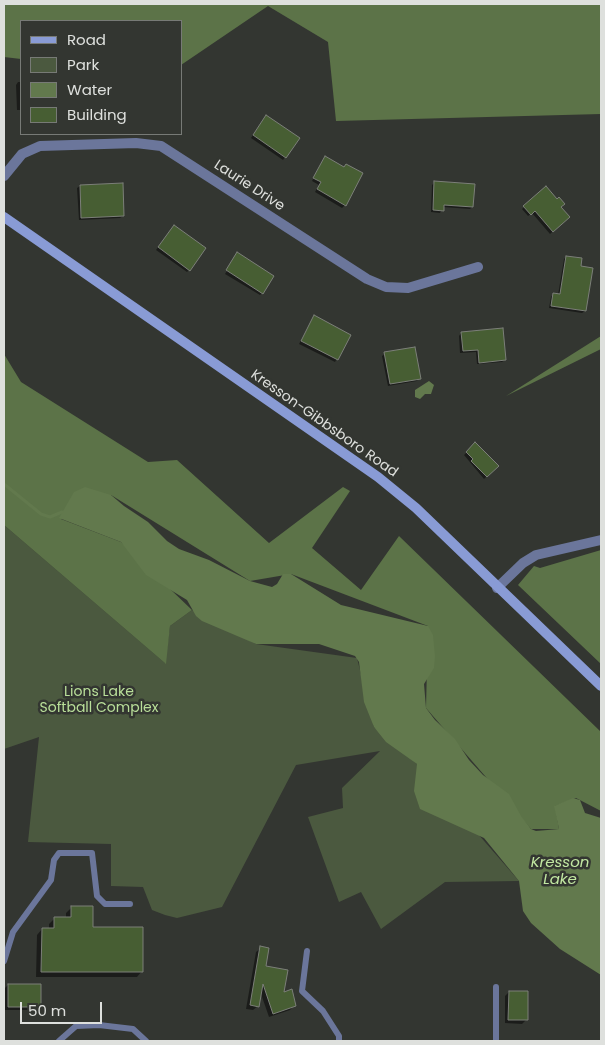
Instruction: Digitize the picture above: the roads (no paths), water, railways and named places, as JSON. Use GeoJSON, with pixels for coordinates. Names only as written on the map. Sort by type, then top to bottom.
{"type":"FeatureCollection","features":[{"type":"Feature","properties":{"kind":"street","name":"Laurie Drive"},"geometry":{"type":"LineString","coordinates":[[4,176],[22,154],[40,146],[136,142],[161,146],[367,279],[386,287],[408,288],[478,267]]}},
{"type":"Feature","properties":{"kind":"street","name":"Kresson-Gibbsboro Road"},"geometry":{"type":"LineString","coordinates":[[4,217],[378,477],[416,508],[601,686]]}},
{"type":"Feature","properties":{"kind":"street"},"geometry":{"type":"LineString","coordinates":[[498,588],[523,564],[536,555],[601,540]]}},
{"type":"Feature","properties":{"kind":"lane"},"geometry":{"type":"LineString","coordinates":[[4,962],[13,932],[51,880],[54,860],[59,853],[92,853],[96,896],[105,904],[130,904]]}},
{"type":"Feature","properties":{"kind":"lane"},"geometry":{"type":"LineString","coordinates":[[307,951],[302,991],[323,1011],[339,1036],[339,1041]]}},
{"type":"Feature","properties":{"kind":"lane"},"geometry":{"type":"LineString","coordinates":[[496,987],[496,1041]]}},
{"type":"Feature","properties":{"kind":"lane"},"geometry":{"type":"LineString","coordinates":[[59,1041],[76,1026],[99,1025],[133,1029],[146,1041]]}},
{"type":"Feature","properties":{"kind":"water"},"geometry":{"type":"Polygon","coordinates":[[[429,381],[434,385],[431,394],[425,394],[420,399],[415,397],[415,390],[429,381]]]}},
{"type":"Feature","properties":{"kind":"water","name":"Kresson Lake"},"geometry":{"type":"Polygon","coordinates":[[[85,487],[111,495],[148,522],[167,541],[179,549],[209,560],[250,581],[272,587],[277,584],[283,574],[291,574],[341,605],[428,626],[433,635],[435,656],[434,668],[424,684],[426,708],[435,720],[455,739],[469,760],[483,775],[509,794],[521,816],[531,829],[536,831],[559,829],[554,806],[573,798],[580,800],[585,813],[601,818],[601,975],[560,949],[531,923],[523,911],[519,881],[484,838],[420,809],[414,791],[417,764],[386,742],[374,727],[364,702],[359,662],[355,656],[319,644],[256,644],[202,621],[196,616],[187,600],[146,575],[121,542],[59,518],[74,492],[85,487]]]}},
{"type":"Feature","properties":{"kind":"waterway"},"geometry":{"type":"LineString","coordinates":[[4,484],[41,514],[50,517],[62,512]]}},
{"type":"Feature","properties":{"kind":"park label","name":"Lions Lake Softball Complex"},"geometry":{"type":"Point","coordinates":[99,700]}}]}
